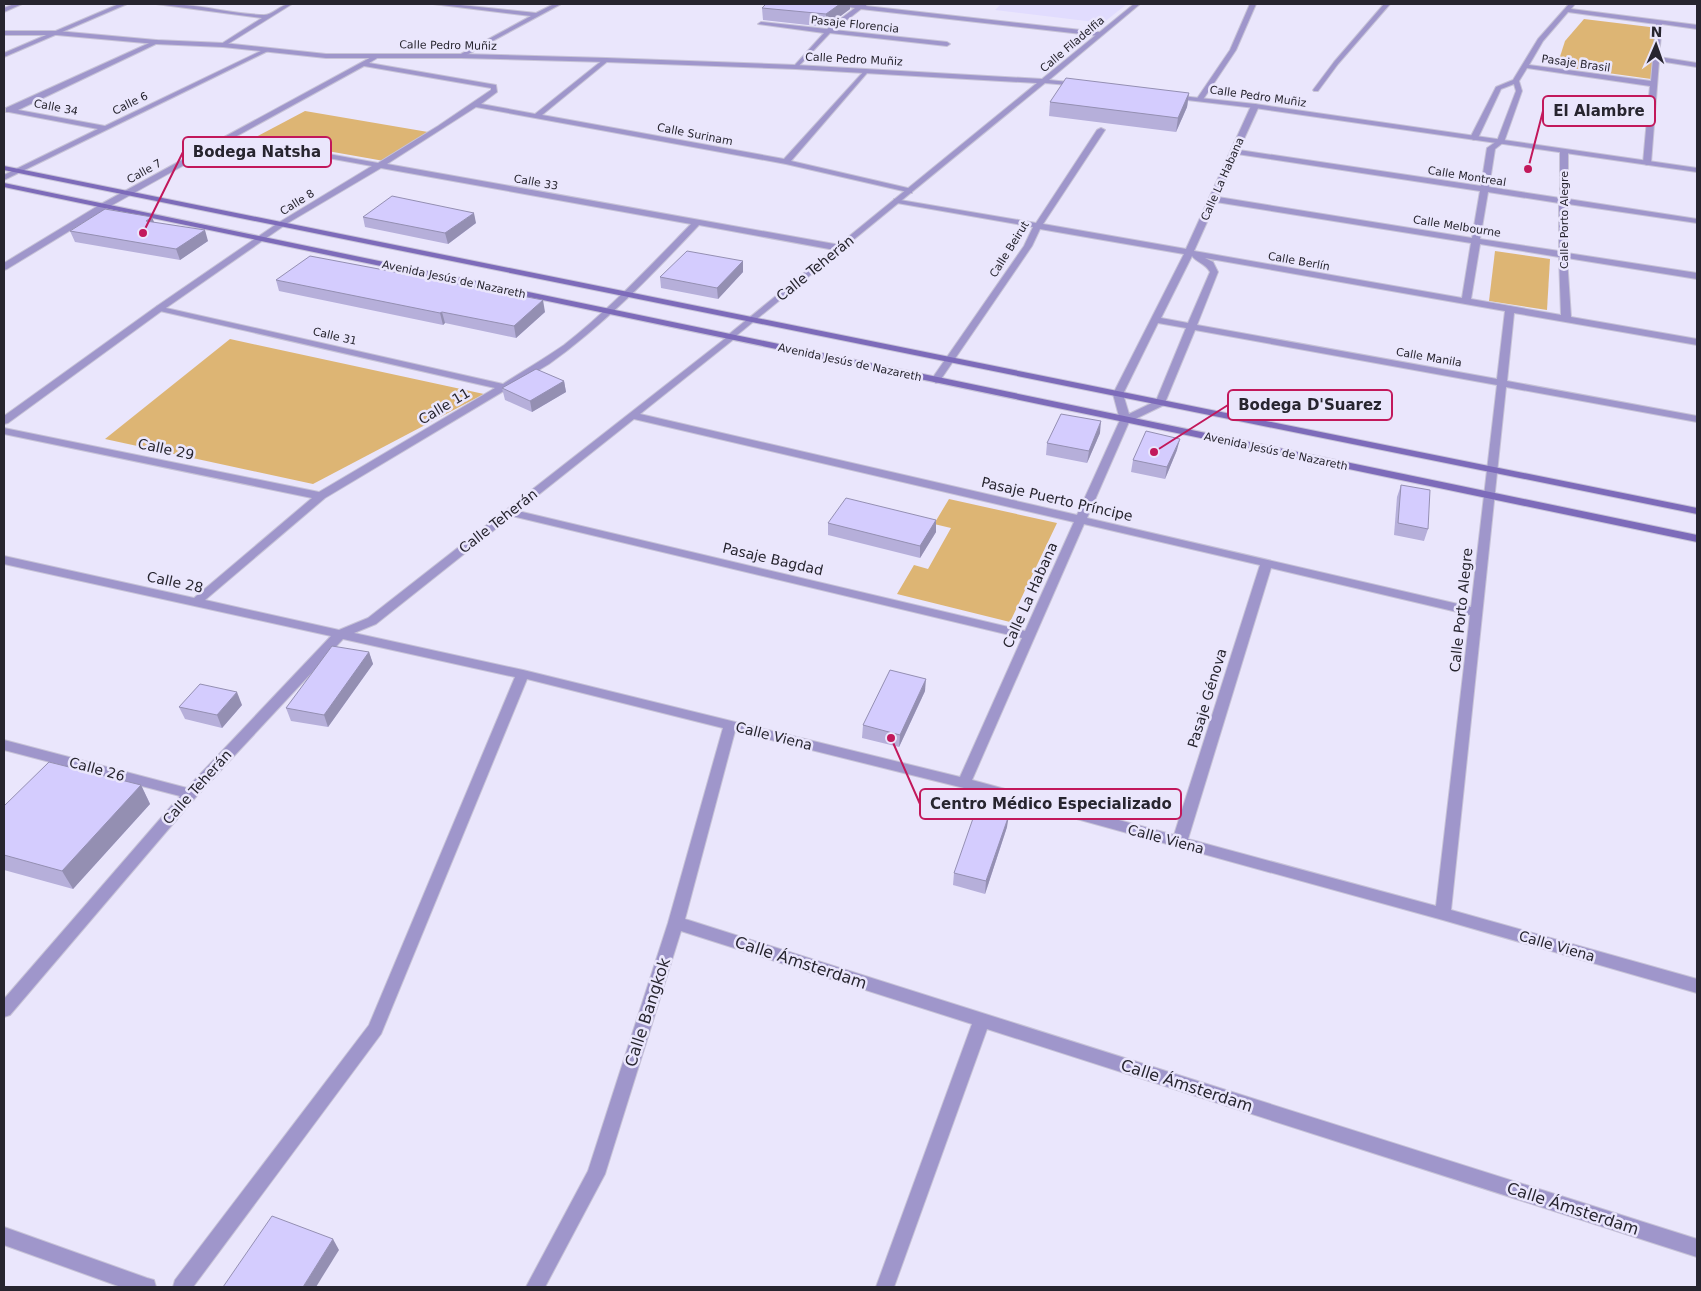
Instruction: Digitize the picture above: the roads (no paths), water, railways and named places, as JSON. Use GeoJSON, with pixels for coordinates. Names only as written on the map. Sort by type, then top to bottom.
{"type":"FeatureCollection","features":[{"type":"Feature","properties":{"kind":"main road","name":"Avenida Jesús de Nazareth"},"geometry":{"type":"LineString","coordinates":[[4,168],[751,321],[1697,511]]}},
{"type":"Feature","properties":{"kind":"main road","name":"Avenida Jesús de Nazareth"},"geometry":{"type":"LineString","coordinates":[[4,185],[1697,540]]}},
{"type":"Feature","properties":{"kind":"street"},"geometry":{"type":"LineString","coordinates":[[4,10],[19,4]]}},
{"type":"Feature","properties":{"kind":"street"},"geometry":{"type":"LineString","coordinates":[[4,55],[124,4]]}},
{"type":"Feature","properties":{"kind":"street"},"geometry":{"type":"LineString","coordinates":[[159,4],[268,17]]}},
{"type":"Feature","properties":{"kind":"street"},"geometry":{"type":"LineString","coordinates":[[223,45],[289,4]]}},
{"type":"Feature","properties":{"kind":"street"},"geometry":{"type":"LineString","coordinates":[[436,4],[537,15]]}},
{"type":"Feature","properties":{"kind":"street"},"geometry":{"type":"LineString","coordinates":[[461,56],[558,4]]}},
{"type":"Feature","properties":{"kind":"street"},"geometry":{"type":"LineString","coordinates":[[834,4],[862,5],[1099,34]]}},
{"type":"Feature","properties":{"kind":"street","name":"Calle Filadelfia"},"geometry":{"type":"LineString","coordinates":[[1043,81],[1137,4]]}},
{"type":"Feature","properties":{"kind":"street"},"geometry":{"type":"LineString","coordinates":[[1200,100],[1232,50],[1253,4]]}},
{"type":"Feature","properties":{"kind":"street"},"geometry":{"type":"LineString","coordinates":[[1316,90],[1336,63],[1387,4]]}},
{"type":"Feature","properties":{"kind":"street"},"geometry":{"type":"LineString","coordinates":[[1474,138],[1498,88],[1516,81],[1540,40],[1572,4]]}},
{"type":"Feature","properties":{"kind":"street"},"geometry":{"type":"LineString","coordinates":[[796,67],[829,31],[862,5]]}},
{"type":"Feature","properties":{"kind":"street"},"geometry":{"type":"LineString","coordinates":[[1566,10],[1697,27]]}},
{"type":"Feature","properties":{"kind":"street"},"geometry":{"type":"LineString","coordinates":[[1647,163],[1659,22]]}},
{"type":"Feature","properties":{"kind":"street","name":"Pasaje Florencia"},"geometry":{"type":"LineString","coordinates":[[761,24],[947,44]]}},
{"type":"Feature","properties":{"kind":"street","name":"Calle Pedro Muñiz"},"geometry":{"type":"LineString","coordinates":[[4,33],[57,33],[156,42],[223,45],[326,56],[461,56],[796,67],[1043,81],[1082,86]]}},
{"type":"Feature","properties":{"kind":"street"},"geometry":{"type":"LineString","coordinates":[[6,109],[156,42]]}},
{"type":"Feature","properties":{"kind":"street","name":"Calle 6"},"geometry":{"type":"LineString","coordinates":[[4,178],[103,128],[267,50]]}},
{"type":"Feature","properties":{"kind":"street","name":"Calle 7"},"geometry":{"type":"LineString","coordinates":[[4,267],[104,206],[377,56]]}},
{"type":"Feature","properties":{"kind":"street"},"geometry":{"type":"LineString","coordinates":[[1657,59],[1697,64]]}},
{"type":"Feature","properties":{"kind":"street"},"geometry":{"type":"LineString","coordinates":[[537,116],[606,60]]}},
{"type":"Feature","properties":{"kind":"street","name":"Calle 8"},"geometry":{"type":"LineString","coordinates":[[4,421],[259,238],[377,164],[441,128],[495,91],[494,86],[363,64]]}},
{"type":"Feature","properties":{"kind":"street","name":"Pasaje Brasil"},"geometry":{"type":"LineString","coordinates":[[1525,66],[1654,84]]}},
{"type":"Feature","properties":{"kind":"street"},"geometry":{"type":"LineString","coordinates":[[786,162],[865,72]]}},
{"type":"Feature","properties":{"kind":"street","name":"Calle Teherán"},"geometry":{"type":"LineString","coordinates":[[4,1010],[190,794],[340,634],[372,621],[751,321],[1043,81]]}},
{"type":"Feature","properties":{"kind":"street"},"geometry":{"type":"LineString","coordinates":[[1466,301],[1491,148],[1500,142],[1519,91],[1516,81]]}},
{"type":"Feature","properties":{"kind":"street","name":"Calle Pedro Muñiz"},"geometry":{"type":"LineString","coordinates":[[1160,95],[1255,106],[1697,170]]}},
{"type":"Feature","properties":{"kind":"street","name":"Calle Surinam"},"geometry":{"type":"LineString","coordinates":[[475,105],[786,162],[909,191]]}},
{"type":"Feature","properties":{"kind":"street","name":"Calle La Habana"},"geometry":{"type":"LineString","coordinates":[[1118,394],[1156,320],[1255,106]]}},
{"type":"Feature","properties":{"kind":"street"},"geometry":{"type":"LineString","coordinates":[[6,109],[103,128]]}},
{"type":"Feature","properties":{"kind":"street","name":"Calle Beirut"},"geometry":{"type":"LineString","coordinates":[[936,380],[1028,246],[1037,227],[1101,130]]}},
{"type":"Feature","properties":{"kind":"street","name":"Calle 33"},"geometry":{"type":"LineString","coordinates":[[228,138],[840,248]]}},
{"type":"Feature","properties":{"kind":"street","name":"Calle Montreal"},"geometry":{"type":"LineString","coordinates":[[1234,151],[1697,222]]}},
{"type":"Feature","properties":{"kind":"street","name":"Calle Porto Alegre"},"geometry":{"type":"LineString","coordinates":[[1564,151],[1563,255],[1566,319]]}},
{"type":"Feature","properties":{"kind":"street","name":"Calle Melbourne"},"geometry":{"type":"LineString","coordinates":[[1213,198],[1697,276]]}},
{"type":"Feature","properties":{"kind":"street","name":"Calle Berlín"},"geometry":{"type":"LineString","coordinates":[[897,201],[1697,342]]}},
{"type":"Feature","properties":{"kind":"street","name":"Calle 11"},"geometry":{"type":"LineString","coordinates":[[196,602],[321,496],[504,387],[575,342],[609,312],[696,223]]}},
{"type":"Feature","properties":{"kind":"street"},"geometry":{"type":"LineString","coordinates":[[1118,394],[1125,420],[1160,403],[1214,272],[1210,264],[1188,252]]}},
{"type":"Feature","properties":{"kind":"street","name":"Calle 31"},"geometry":{"type":"LineString","coordinates":[[160,308],[504,387]]}},
{"type":"Feature","properties":{"kind":"street","name":"Calle Porto Alegre"},"geometry":{"type":"LineString","coordinates":[[1443,914],[1510,309]]}},
{"type":"Feature","properties":{"kind":"street","name":"Calle Manila"},"geometry":{"type":"LineString","coordinates":[[1156,320],[1697,419]]}},
{"type":"Feature","properties":{"kind":"street","name":"Pasaje Puerto Príncipe"},"geometry":{"type":"LineString","coordinates":[[632,415],[1476,612]]}},
{"type":"Feature","properties":{"kind":"street","name":"Calle La Habana"},"geometry":{"type":"LineString","coordinates":[[964,783],[1125,420]]}},
{"type":"Feature","properties":{"kind":"street","name":"Calle 29"},"geometry":{"type":"LineString","coordinates":[[4,431],[321,496]]}},
{"type":"Feature","properties":{"kind":"street","name":"Pasaje Bagdad"},"geometry":{"type":"LineString","coordinates":[[509,512],[1029,636]]}},
{"type":"Feature","properties":{"kind":"street","name":"Calle 28"},"geometry":{"type":"LineString","coordinates":[[4,560],[340,634]]}},
{"type":"Feature","properties":{"kind":"street","name":"Pasaje Génova"},"geometry":{"type":"LineString","coordinates":[[1179,843],[1267,563]]}},
{"type":"Feature","properties":{"kind":"street","name":"Calle Viena"},"geometry":{"type":"LineString","coordinates":[[340,634],[523,674],[964,783],[1443,914],[1697,986]]}},
{"type":"Feature","properties":{"kind":"street"},"geometry":{"type":"LineString","coordinates":[[182,1287],[375,1029],[523,674]]}},
{"type":"Feature","properties":{"kind":"street","name":"Calle Bangkok"},"geometry":{"type":"LineString","coordinates":[[535,1287],[596,1174],[676,922],[730,726]]}},
{"type":"Feature","properties":{"kind":"street","name":"Calle 26"},"geometry":{"type":"LineString","coordinates":[[4,745],[190,794]]}},
{"type":"Feature","properties":{"kind":"street","name":"Calle Ámsterdam"},"geometry":{"type":"LineString","coordinates":[[676,922],[1697,1248]]}},
{"type":"Feature","properties":{"kind":"street"},"geometry":{"type":"LineString","coordinates":[[885,1287],[982,1020]]}},
{"type":"Feature","properties":{"kind":"street"},"geometry":{"type":"LineString","coordinates":[[4,1236],[147,1287]]}},
{"type":"Feature","properties":{"kind":"place","name":"El Alambre"},"geometry":{"type":"Point","coordinates":[1528,169]}},
{"type":"Feature","properties":{"kind":"place","name":"Bodega Natsha"},"geometry":{"type":"Point","coordinates":[143,233]}},
{"type":"Feature","properties":{"kind":"place","name":"Bodega D'Suarez"},"geometry":{"type":"Point","coordinates":[1154,452]}},
{"type":"Feature","properties":{"kind":"place","name":"Centro Médico Especializado"},"geometry":{"type":"Point","coordinates":[891,738]}}]}
